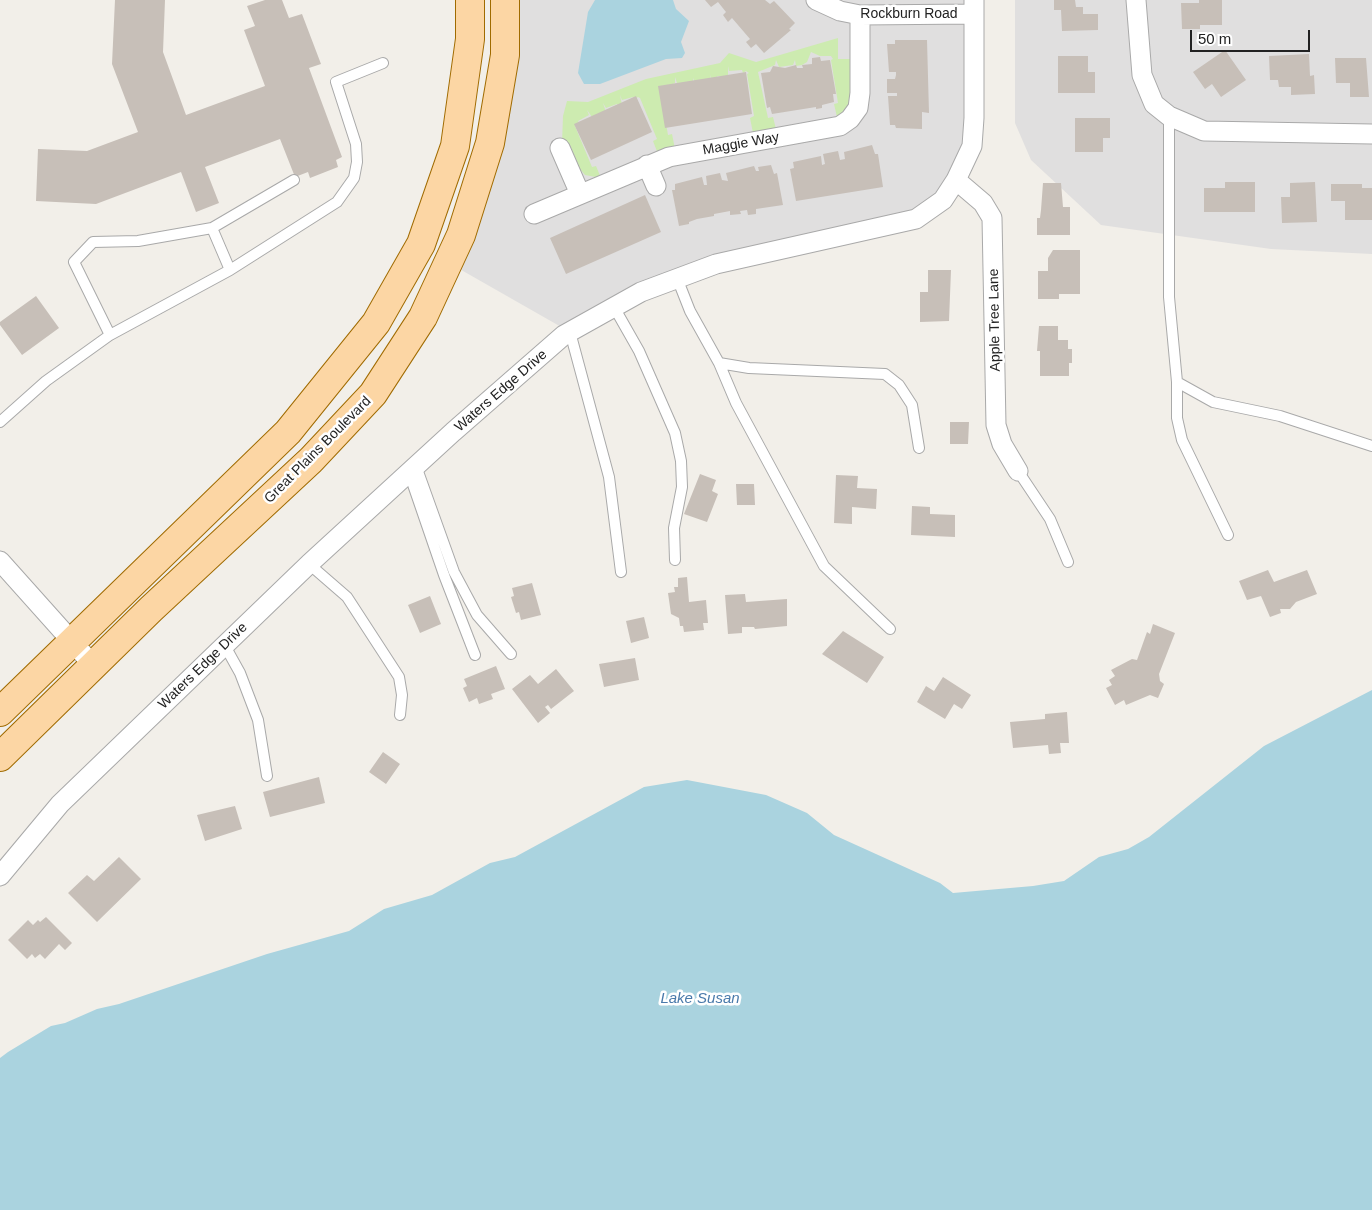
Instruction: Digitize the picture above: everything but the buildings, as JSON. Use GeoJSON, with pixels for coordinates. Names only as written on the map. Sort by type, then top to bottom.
{"type":"FeatureCollection","features":[{"type":"Feature","properties":{"kind":"main road"},"geometry":{"type":"LineString","coordinates":[[0,712],[288,432],[376,322],[422,244],[455,146],[470,39],[470,0]]}},
{"type":"Feature","properties":{"kind":"main road","name":"Great Plains Boulevard"},"geometry":{"type":"LineString","coordinates":[[0,756],[311,460],[373,394],[423,317],[461,235],[490,143],[504,55],[505,0]]}},
{"type":"Feature","properties":{"kind":"street","name":"Rockburn Road"},"geometry":{"type":"LineString","coordinates":[[816,0],[840,12],[860,15],[974,7]]}},
{"type":"Feature","properties":{"kind":"street"},"geometry":{"type":"LineString","coordinates":[[1136,0],[1142,75],[1154,104],[1169,116],[1204,131],[1372,134]]}},
{"type":"Feature","properties":{"kind":"street","name":"Waters Edge Drive"},"geometry":{"type":"LineString","coordinates":[[0,876],[60,804],[309,564],[570,332],[641,292],[716,264],[916,219],[943,200],[956,180],[972,146],[974,118],[974,7]]}},
{"type":"Feature","properties":{"kind":"street","name":"Maggie Way"},"geometry":{"type":"LineString","coordinates":[[534,214],[669,157],[840,126],[850,119],[858,108],[860,93],[860,15]]}},
{"type":"Feature","properties":{"kind":"street"},"geometry":{"type":"LineString","coordinates":[[560,148],[580,194]]}},
{"type":"Feature","properties":{"kind":"street"},"geometry":{"type":"LineString","coordinates":[[647,165],[656,186]]}},
{"type":"Feature","properties":{"kind":"street","name":"Apple Tree Lane"},"geometry":{"type":"LineString","coordinates":[[956,180],[983,202],[992,218],[996,426],[1002,444],[1018,471]]}},
{"type":"Feature","properties":{"kind":"street"},"geometry":{"type":"LineString","coordinates":[[0,561],[93,666]]}},
{"type":"Feature","properties":{"kind":"lane"},"geometry":{"type":"LineString","coordinates":[[0,422],[46,381],[110,335],[230,270],[337,202],[345,194],[354,178],[356,144],[336,82],[383,63]]}},
{"type":"Feature","properties":{"kind":"lane"},"geometry":{"type":"LineString","coordinates":[[1169,116],[1169,297],[1177,382],[1177,418],[1182,440],[1228,535]]}},
{"type":"Feature","properties":{"kind":"lane"},"geometry":{"type":"LineString","coordinates":[[110,335],[74,262],[93,242],[138,241],[212,228],[294,180]]}},
{"type":"Feature","properties":{"kind":"lane"},"geometry":{"type":"LineString","coordinates":[[212,228],[230,270]]}},
{"type":"Feature","properties":{"kind":"lane"},"geometry":{"type":"LineString","coordinates":[[677,278],[690,311],[719,363],[736,403],[824,566],[890,629]]}},
{"type":"Feature","properties":{"kind":"lane"},"geometry":{"type":"LineString","coordinates":[[614,307],[639,351],[675,433],[681,461],[682,488],[674,528],[675,560]]}},
{"type":"Feature","properties":{"kind":"lane"},"geometry":{"type":"LineString","coordinates":[[570,332],[609,477],[621,572]]}},
{"type":"Feature","properties":{"kind":"lane"},"geometry":{"type":"LineString","coordinates":[[719,363],[749,368],[885,374],[899,385],[912,405],[919,448]]}},
{"type":"Feature","properties":{"kind":"lane"},"geometry":{"type":"LineString","coordinates":[[1177,382],[1213,402],[1280,416],[1372,446]]}},
{"type":"Feature","properties":{"kind":"lane"},"geometry":{"type":"LineString","coordinates":[[413,470],[454,572],[477,615],[511,654]]}},
{"type":"Feature","properties":{"kind":"lane"},"geometry":{"type":"LineString","coordinates":[[413,470],[444,575],[476,655]]}},
{"type":"Feature","properties":{"kind":"lane"},"geometry":{"type":"LineString","coordinates":[[1018,471],[1050,519],[1068,562]]}},
{"type":"Feature","properties":{"kind":"lane"},"geometry":{"type":"LineString","coordinates":[[309,564],[347,597],[399,677],[402,695],[400,715]]}},
{"type":"Feature","properties":{"kind":"lane"},"geometry":{"type":"LineString","coordinates":[[225,646],[240,673],[258,720],[267,776]]}},
{"type":"Feature","properties":{"kind":"shaded area"},"geometry":{"type":"Polygon","coordinates":[[[505,0],[974,0],[974,118],[956,180],[916,219],[716,264],[570,332],[449,263],[461,235],[505,0]]]}},
{"type":"Feature","properties":{"kind":"shaded area"},"geometry":{"type":"Polygon","coordinates":[[[1015,0],[1372,0],[1372,254],[1271,249],[1101,225],[1031,160],[1015,123],[1015,0]]]}},
{"type":"Feature","properties":{"kind":"green space"},"geometry":{"type":"Polygon","coordinates":[[[838,38],[838,59],[852,59],[854,95],[847,111],[837,117],[834,104],[838,103],[831,60],[833,59],[831,56],[820,56],[811,52],[807,62],[802,65],[796,66],[795,60],[793,65],[779,67],[776,60],[775,65],[758,72],[768,118],[773,117],[776,129],[753,133],[750,118],[754,116],[747,74],[749,73],[746,71],[743,73],[742,70],[729,71],[728,66],[728,77],[718,76],[712,80],[710,75],[711,81],[696,85],[693,78],[693,82],[678,86],[675,77],[675,83],[660,89],[668,135],[672,134],[675,149],[658,154],[653,141],[657,139],[640,98],[635,99],[633,97],[622,100],[620,95],[622,105],[619,108],[617,104],[606,108],[603,103],[606,112],[592,117],[587,110],[589,115],[578,121],[580,124],[575,126],[592,167],[596,166],[601,178],[585,175],[580,169],[570,145],[566,146],[562,143],[563,116],[567,101],[588,102],[646,79],[720,63],[729,53],[756,62],[838,38]]]}},
{"type":"Feature","properties":{"kind":"water"},"geometry":{"type":"Polygon","coordinates":[[[595,0],[673,0],[676,9],[689,21],[681,42],[685,53],[682,58],[666,59],[600,84],[584,84],[578,73],[588,12],[595,0]]]}},
{"type":"Feature","properties":{"kind":"water","name":"Lake Susan"},"geometry":{"type":"Polygon","coordinates":[[[1372,690],[1372,1210],[0,1210],[0,1058],[8,1052],[51,1026],[65,1023],[97,1009],[119,1004],[267,954],[349,931],[384,909],[432,895],[490,863],[515,857],[644,787],[687,780],[766,795],[807,813],[834,835],[940,883],[953,893],[1033,886],[1064,881],[1099,857],[1128,849],[1149,837],[1264,746],[1372,690]]]}}]}
